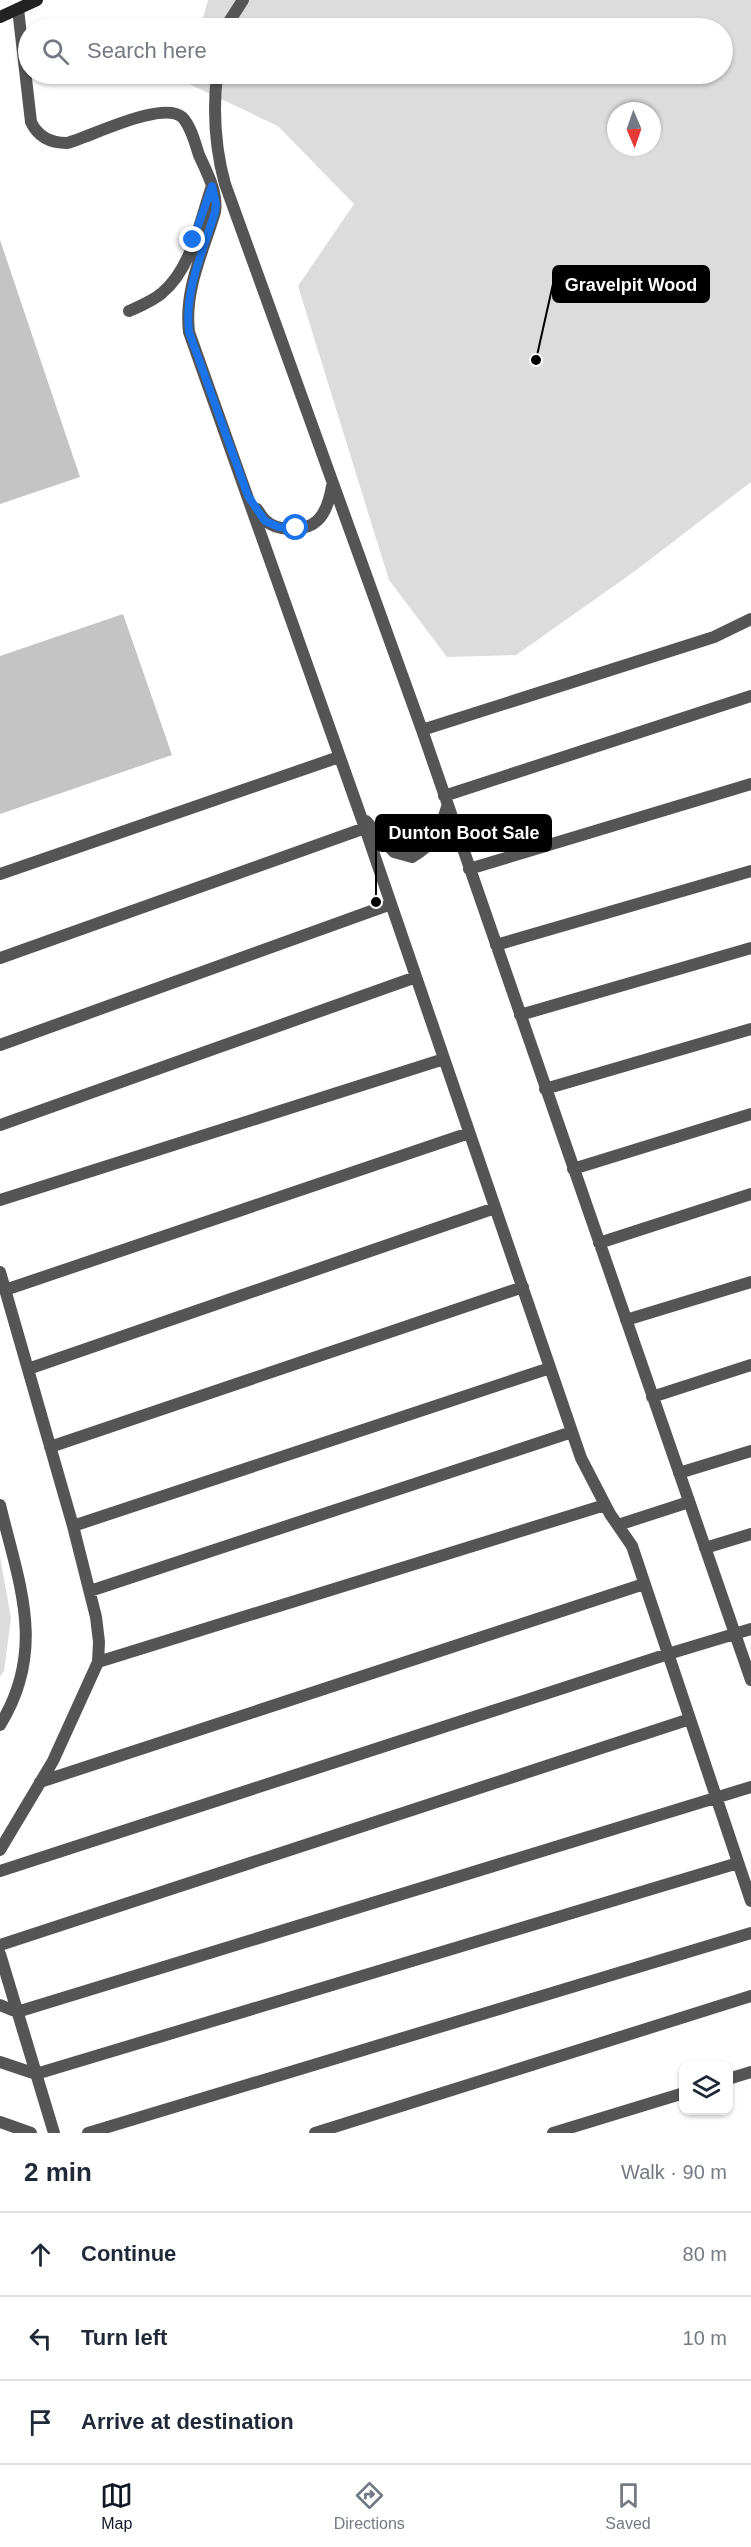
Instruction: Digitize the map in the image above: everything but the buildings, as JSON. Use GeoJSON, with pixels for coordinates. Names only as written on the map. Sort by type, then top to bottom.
{"type":"FeatureCollection","features":[{"type":"Feature","properties":{"kind":"street"},"geometry":{"type":"LineString","coordinates":[[0,17],[37,0]]}},
{"type":"Feature","properties":{"kind":"lane"},"geometry":{"type":"LineString","coordinates":[[231,18],[243,0]]}},
{"type":"Feature","properties":{"kind":"lane"},"geometry":{"type":"LineString","coordinates":[[18,9],[19,18]]}},
{"type":"Feature","properties":{"kind":"lane"},"geometry":{"type":"LineString","coordinates":[[27,84],[31,122],[39,134],[55,143],[67,143],[151,114],[176,114],[183,118],[212,186],[216,204],[215,212],[189,291],[187,308],[189,332],[365,828],[581,1458],[605,1505],[632,1546],[751,1901]]}},
{"type":"Feature","properties":{"kind":"lane"},"geometry":{"type":"LineString","coordinates":[[217,84],[215,115],[220,167],[422,730],[751,1680]]}},
{"type":"Feature","properties":{"kind":"lane"},"geometry":{"type":"LineString","coordinates":[[129,311],[162,293],[170,285],[186,259],[212,186]]}},
{"type":"Feature","properties":{"kind":"lane"},"geometry":{"type":"LineString","coordinates":[[248,496],[265,521],[272,525],[289,528],[305,527],[318,520],[324,513],[333,485]]}},
{"type":"Feature","properties":{"kind":"lane"},"geometry":{"type":"LineString","coordinates":[[422,730],[714,637],[751,620]]}},
{"type":"Feature","properties":{"kind":"lane"},"geometry":{"type":"LineString","coordinates":[[446,802],[751,696]]}},
{"type":"Feature","properties":{"kind":"lane"},"geometry":{"type":"LineString","coordinates":[[0,874],[339,757]]}},
{"type":"Feature","properties":{"kind":"lane"},"geometry":{"type":"LineString","coordinates":[[469,869],[751,784]]}},
{"type":"Feature","properties":{"kind":"lane"},"geometry":{"type":"LineString","coordinates":[[358,811],[381,840],[394,852],[412,857],[430,846],[441,829],[446,802]]}},
{"type":"Feature","properties":{"kind":"lane"},"geometry":{"type":"LineString","coordinates":[[0,958],[365,828]]}},
{"type":"Feature","properties":{"kind":"lane"},"geometry":{"type":"LineString","coordinates":[[496,945],[751,872]]}},
{"type":"Feature","properties":{"kind":"lane"},"geometry":{"type":"LineString","coordinates":[[0,1045],[391,904]]}},
{"type":"Feature","properties":{"kind":"lane"},"geometry":{"type":"LineString","coordinates":[[520,1015],[751,948]]}},
{"type":"Feature","properties":{"kind":"lane"},"geometry":{"type":"LineString","coordinates":[[0,1125],[416,977]]}},
{"type":"Feature","properties":{"kind":"lane"},"geometry":{"type":"LineString","coordinates":[[545,1089],[751,1029]]}},
{"type":"Feature","properties":{"kind":"lane"},"geometry":{"type":"LineString","coordinates":[[0,1200],[444,1059]]}},
{"type":"Feature","properties":{"kind":"lane"},"geometry":{"type":"LineString","coordinates":[[573,1169],[751,1114]]}},
{"type":"Feature","properties":{"kind":"lane"},"geometry":{"type":"LineString","coordinates":[[5,1290],[469,1133]]}},
{"type":"Feature","properties":{"kind":"lane"},"geometry":{"type":"LineString","coordinates":[[599,1243],[751,1194]]}},
{"type":"Feature","properties":{"kind":"lane"},"geometry":{"type":"LineString","coordinates":[[28,1370],[495,1208]]}},
{"type":"Feature","properties":{"kind":"lane"},"geometry":{"type":"LineString","coordinates":[[0,1272],[73,1527],[90,1591],[99,1642],[99,1662],[53,1761],[0,1850]]}},
{"type":"Feature","properties":{"kind":"lane"},"geometry":{"type":"LineString","coordinates":[[626,1320],[751,1282]]}},
{"type":"Feature","properties":{"kind":"lane"},"geometry":{"type":"LineString","coordinates":[[50,1447],[523,1287]]}},
{"type":"Feature","properties":{"kind":"lane"},"geometry":{"type":"LineString","coordinates":[[652,1396],[751,1365]]}},
{"type":"Feature","properties":{"kind":"lane"},"geometry":{"type":"LineString","coordinates":[[73,1527],[550,1368]]}},
{"type":"Feature","properties":{"kind":"lane"},"geometry":{"type":"LineString","coordinates":[[90,1591],[572,1432]]}},
{"type":"Feature","properties":{"kind":"lane"},"geometry":{"type":"LineString","coordinates":[[679,1473],[751,1450]]}},
{"type":"Feature","properties":{"kind":"lane"},"geometry":{"type":"LineString","coordinates":[[618,1525],[689,1502]]}},
{"type":"Feature","properties":{"kind":"lane"},"geometry":{"type":"LineString","coordinates":[[0,1505],[23,1598],[26,1661],[19,1688],[0,1725]]}},
{"type":"Feature","properties":{"kind":"lane"},"geometry":{"type":"LineString","coordinates":[[99,1662],[605,1505]]}},
{"type":"Feature","properties":{"kind":"lane"},"geometry":{"type":"LineString","coordinates":[[705,1548],[751,1534]]}},
{"type":"Feature","properties":{"kind":"lane"},"geometry":{"type":"LineString","coordinates":[[40,1782],[644,1584]]}},
{"type":"Feature","properties":{"kind":"lane"},"geometry":{"type":"LineString","coordinates":[[0,1871],[751,1629]]}},
{"type":"Feature","properties":{"kind":"lane"},"geometry":{"type":"LineString","coordinates":[[0,1945],[690,1719]]}},
{"type":"Feature","properties":{"kind":"lane"},"geometry":{"type":"LineString","coordinates":[[0,2005],[17,2012],[751,1787]]}},
{"type":"Feature","properties":{"kind":"lane"},"geometry":{"type":"LineString","coordinates":[[0,2062],[36,2074],[738,1863]]}},
{"type":"Feature","properties":{"kind":"lane"},"geometry":{"type":"LineString","coordinates":[[88,2133],[751,1933]]}},
{"type":"Feature","properties":{"kind":"lane"},"geometry":{"type":"LineString","coordinates":[[0,1954],[54,2133]]}},
{"type":"Feature","properties":{"kind":"lane"},"geometry":{"type":"LineString","coordinates":[[315,2133],[751,1996]]}},
{"type":"Feature","properties":{"kind":"lane"},"geometry":{"type":"LineString","coordinates":[[733,2078],[751,2072]]}},
{"type":"Feature","properties":{"kind":"lane"},"geometry":{"type":"LineString","coordinates":[[553,2133],[679,2095]]}},
{"type":"Feature","properties":{"kind":"lane"},"geometry":{"type":"LineString","coordinates":[[0,2122],[31,2133]]}},
{"type":"Feature","properties":{"kind":"shaded area"},"geometry":{"type":"Polygon","coordinates":[[[208,0],[751,0],[751,482],[635,571],[516,655],[447,657],[389,580],[298,286],[354,204],[278,126],[189,84],[733,84],[733,18],[203,18],[208,0]]]}},
{"type":"Feature","properties":{"kind":"shaded area"},"geometry":{"type":"Polygon","coordinates":[[[0,1557],[11,1618],[4,1671],[0,1677],[0,1557]]]}},
{"type":"Feature","properties":{"kind":"place","name":"Gravelpit Wood"},"geometry":{"type":"Point","coordinates":[536,360]}},
{"type":"Feature","properties":{"kind":"place","name":"Dunton Boot Sale"},"geometry":{"type":"Point","coordinates":[376,902]}},
{"type":"Feature","properties":{"kind":"route"},"geometry":{"type":"LineString","coordinates":[[193,240],[212,186],[215,195],[215,212],[189,291],[187,308],[189,332],[248,496],[265,521],[279,527],[296,528]]}}]}
